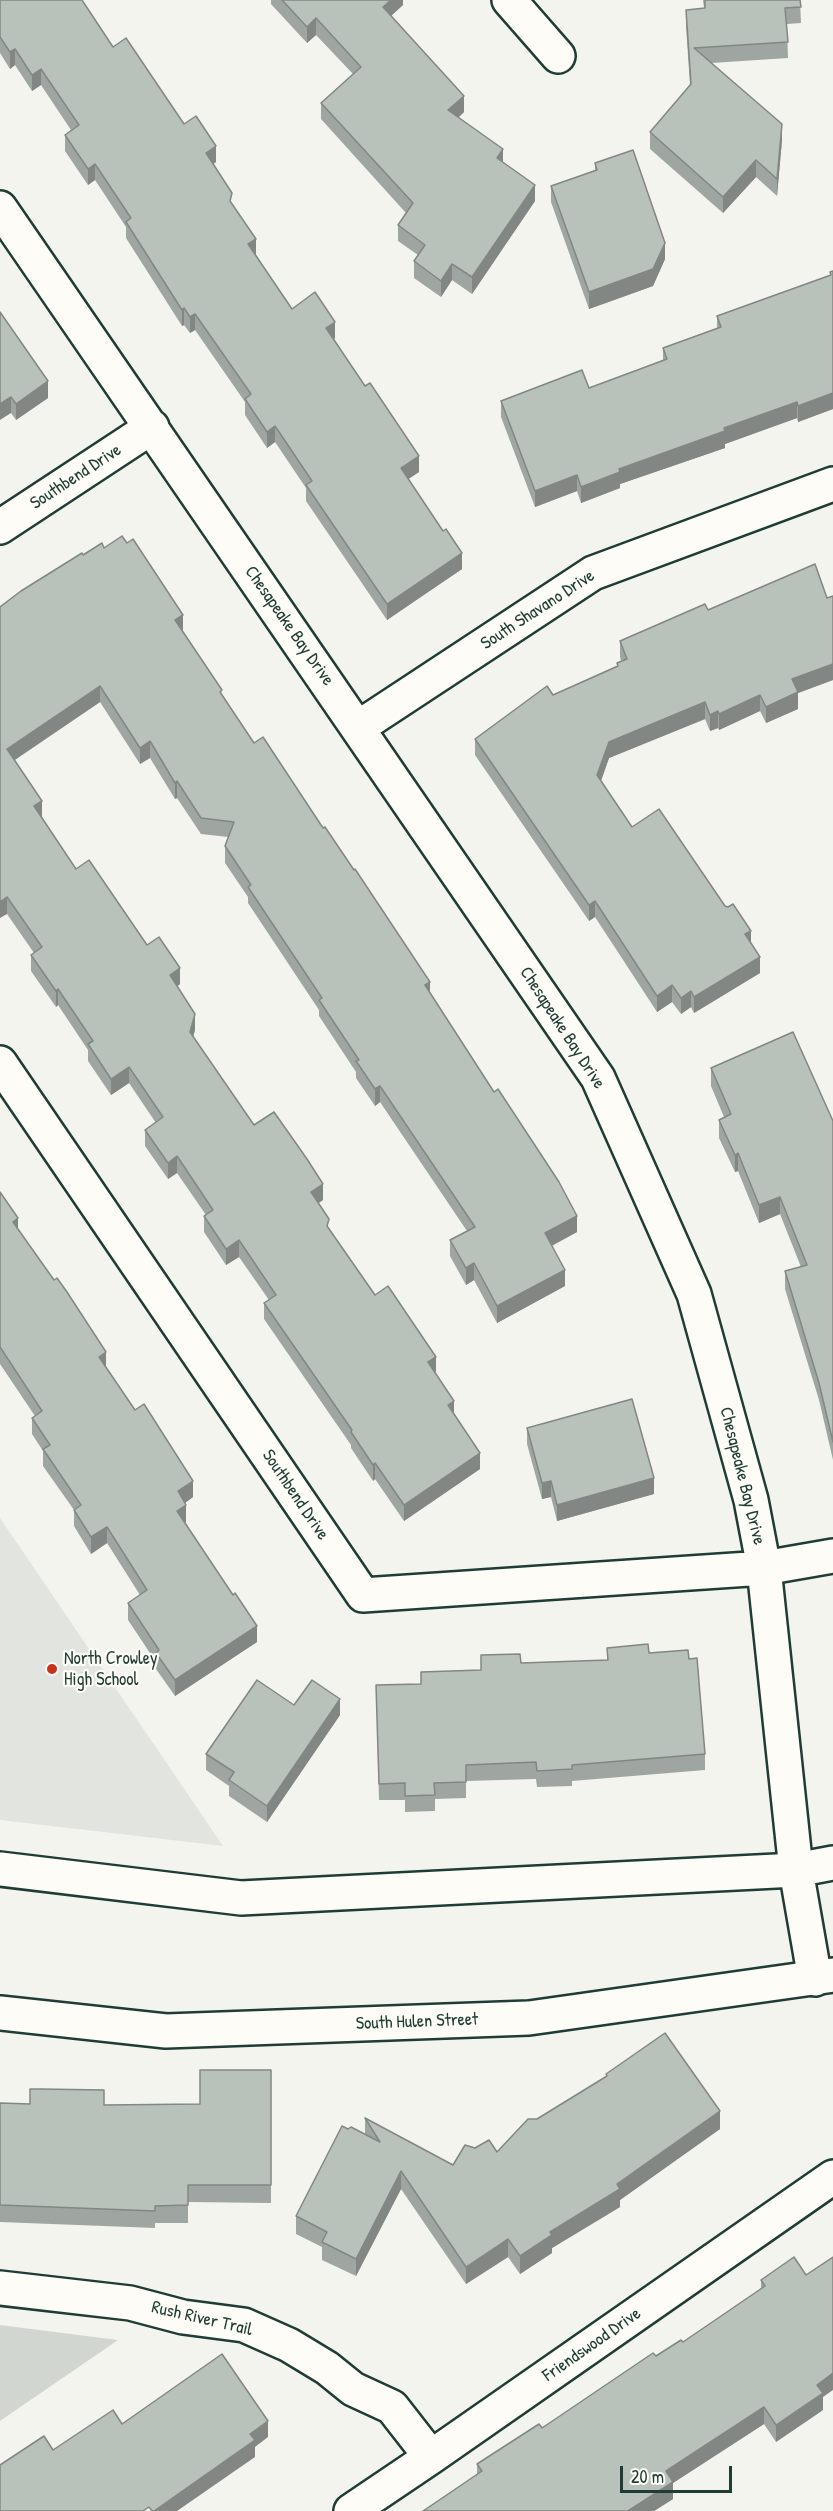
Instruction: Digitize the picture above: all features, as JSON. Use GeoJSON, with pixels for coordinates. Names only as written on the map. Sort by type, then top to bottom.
{"type":"FeatureCollection","features":[{"type":"Feature","properties":{"kind":"street"},"geometry":{"type":"LineString","coordinates":[[509,0],[558,56]]}},
{"type":"Feature","properties":{"kind":"street","name":"Chesapeake Bay Drive"},"geometry":{"type":"LineString","coordinates":[[0,208],[598,1078],[694,1294],[751,1500],[764,1568],[796,1870],[824,1977]]}},
{"type":"Feature","properties":{"kind":"street","name":"Southbend Drive"},"geometry":{"type":"LineString","coordinates":[[0,527],[152,428]]}},
{"type":"Feature","properties":{"kind":"street","name":"South Shavano Drive"},"geometry":{"type":"LineString","coordinates":[[359,728],[593,573],[833,484]]}},
{"type":"Feature","properties":{"kind":"street","name":"Southbend Drive"},"geometry":{"type":"LineString","coordinates":[[0,1063],[363,1595],[764,1568]]}},
{"type":"Feature","properties":{"kind":"street"},"geometry":{"type":"LineString","coordinates":[[764,1568],[833,1556]]}},
{"type":"Feature","properties":{"kind":"street"},"geometry":{"type":"LineString","coordinates":[[0,1869],[241,1898],[796,1870],[833,1863]]}},
{"type":"Feature","properties":{"kind":"street","name":"South Hulen Street"},"geometry":{"type":"LineString","coordinates":[[0,2013],[166,2031],[528,2018],[824,1977]]}},
{"type":"Feature","properties":{"kind":"street","name":"Friendswood Drive"},"geometry":{"type":"LineString","coordinates":[[351,2511],[833,2177]]}},
{"type":"Feature","properties":{"kind":"street","name":"Rush River Trail"},"geometry":{"type":"LineString","coordinates":[[0,2288],[130,2303],[183,2317],[244,2325],[289,2345],[327,2368],[353,2389],[392,2407],[431,2457]]}},
{"type":"Feature","properties":{"kind":"shaded area","name":"North Crowley High School"},"geometry":{"type":"Polygon","coordinates":[[[0,1518],[223,1846],[0,1820],[0,1518]]]}},
{"type":"Feature","properties":{"kind":"shaded area"},"geometry":{"type":"Polygon","coordinates":[[[0,2325],[118,2340],[0,2421],[0,2325]]]}},
{"type":"Feature","properties":{"kind":"building"},"geometry":{"type":"Polygon","coordinates":[[[0,0],[82,0],[113,47],[126,38],[184,124],[196,116],[216,146],[206,153],[232,193],[230,201],[256,239],[248,244],[292,309],[315,292],[335,322],[326,328],[365,386],[370,383],[419,456],[401,468],[443,531],[446,529],[462,553],[387,604],[306,485],[312,481],[275,426],[267,432],[245,399],[251,394],[195,314],[190,317],[184,308],[182,310],[126,222],[131,218],[95,164],[88,169],[65,135],[79,125],[41,69],[32,75],[15,49],[10,52],[0,37],[0,0]]]}},
{"type":"Feature","properties":{"kind":"building"},"geometry":{"type":"Polygon","coordinates":[[[282,0],[391,0],[383,7],[464,96],[448,110],[503,149],[497,158],[535,185],[472,277],[452,264],[441,281],[414,261],[425,245],[398,225],[413,203],[321,103],[361,67],[316,18],[307,27],[282,0]]]}},
{"type":"Feature","properties":{"kind":"building"},"geometry":{"type":"Polygon","coordinates":[[[705,0],[800,0],[801,7],[785,8],[788,42],[694,48],[782,124],[777,179],[756,160],[723,197],[650,132],[691,84],[686,10],[705,8],[705,0]]]}},
{"type":"Feature","properties":{"kind":"building"},"geometry":{"type":"Polygon","coordinates":[[[633,150],[665,243],[653,269],[589,292],[551,186],[597,170],[595,163],[633,150]]]}},
{"type":"Feature","properties":{"kind":"building"},"geometry":{"type":"Polygon","coordinates":[[[833,271],[833,393],[798,406],[797,402],[724,428],[725,431],[619,469],[620,472],[581,487],[577,475],[535,491],[501,401],[582,370],[589,388],[667,359],[663,348],[721,327],[717,316],[831,275],[830,272],[833,271]]]}},
{"type":"Feature","properties":{"kind":"building"},"geometry":{"type":"Polygon","coordinates":[[[0,312],[48,381],[16,404],[11,397],[0,404],[0,312]]]}},
{"type":"Feature","properties":{"kind":"building"},"geometry":{"type":"Polygon","coordinates":[[[122,536],[127,543],[133,539],[183,615],[175,620],[254,743],[263,737],[323,828],[325,827],[355,869],[430,982],[425,985],[494,1092],[498,1089],[559,1182],[577,1216],[545,1233],[565,1270],[497,1306],[474,1263],[466,1268],[450,1240],[475,1227],[380,1086],[375,1089],[356,1061],[359,1060],[319,1000],[322,998],[248,887],[251,885],[225,846],[234,822],[201,818],[177,781],[175,783],[150,741],[140,748],[100,686],[7,749],[42,801],[34,806],[76,869],[89,860],[147,945],[159,937],[180,968],[170,975],[195,1014],[190,1032],[254,1125],[274,1112],[323,1184],[311,1192],[329,1219],[327,1226],[375,1295],[388,1286],[436,1357],[428,1362],[454,1401],[448,1405],[480,1453],[404,1505],[375,1463],[373,1465],[351,1432],[352,1430],[264,1303],[276,1295],[239,1240],[226,1249],[204,1216],[213,1210],[177,1156],[168,1163],[145,1130],[163,1117],[129,1067],[111,1079],[88,1044],[93,1041],[58,989],[56,991],[31,955],[42,947],[7,897],[0,902],[0,607],[21,591],[82,553],[83,555],[102,543],[104,548],[122,536]]]}},
{"type":"Feature","properties":{"kind":"building"},"geometry":{"type":"Polygon","coordinates":[[[815,564],[827,598],[833,596],[833,664],[792,679],[798,692],[766,707],[760,695],[719,714],[718,711],[710,715],[705,702],[609,742],[597,775],[632,827],[659,809],[725,906],[733,904],[751,931],[745,934],[760,957],[694,997],[691,991],[681,998],[672,985],[657,996],[595,901],[589,905],[475,739],[547,686],[553,695],[618,666],[617,663],[627,659],[620,641],[705,604],[708,610],[815,564]]]}},
{"type":"Feature","properties":{"kind":"building"},"geometry":{"type":"Polygon","coordinates":[[[793,1032],[833,1121],[833,1442],[819,1383],[785,1271],[807,1265],[780,1197],[759,1205],[738,1153],[735,1155],[719,1120],[731,1114],[711,1068],[793,1032]]]}},
{"type":"Feature","properties":{"kind":"building"},"geometry":{"type":"Polygon","coordinates":[[[0,1192],[18,1218],[13,1222],[54,1280],[57,1278],[106,1352],[99,1357],[135,1410],[144,1404],[193,1481],[178,1491],[186,1505],[177,1511],[233,1595],[235,1593],[257,1626],[175,1680],[156,1653],[159,1650],[128,1603],[147,1590],[107,1527],[91,1537],[74,1510],[81,1505],[43,1449],[50,1445],[32,1418],[42,1411],[0,1347],[0,1192]]]}},
{"type":"Feature","properties":{"kind":"building"},"geometry":{"type":"Polygon","coordinates":[[[632,1399],[654,1478],[557,1505],[551,1481],[542,1483],[527,1428],[632,1399]]]}},
{"type":"Feature","properties":{"kind":"building"},"geometry":{"type":"Polygon","coordinates":[[[648,1644],[649,1653],[688,1650],[689,1659],[697,1658],[705,1754],[572,1765],[572,1769],[537,1771],[536,1762],[466,1765],[466,1782],[434,1783],[435,1795],[405,1796],[405,1783],[379,1784],[376,1685],[421,1684],[421,1672],[481,1670],[481,1655],[520,1654],[521,1663],[608,1660],[607,1648],[648,1644]]]}},
{"type":"Feature","properties":{"kind":"building"},"geometry":{"type":"Polygon","coordinates":[[[257,1680],[294,1705],[312,1680],[340,1699],[267,1806],[229,1780],[234,1772],[206,1754],[257,1680]]]}},
{"type":"Feature","properties":{"kind":"building"},"geometry":{"type":"Polygon","coordinates":[[[665,2033],[720,2111],[617,2184],[620,2189],[550,2232],[552,2235],[520,2256],[508,2239],[466,2267],[401,2171],[356,2259],[322,2242],[327,2232],[296,2216],[342,2126],[348,2129],[351,2127],[380,2142],[365,2118],[453,2165],[465,2145],[475,2148],[489,2140],[497,2152],[528,2119],[537,2119],[607,2076],[606,2074],[665,2033]]]}},
{"type":"Feature","properties":{"kind":"building"},"geometry":{"type":"Polygon","coordinates":[[[200,2070],[271,2070],[271,2185],[188,2185],[188,2205],[155,2206],[155,2211],[0,2205],[0,2103],[30,2104],[30,2089],[40,2089],[104,2090],[104,2105],[200,2104],[200,2070]]]}},
{"type":"Feature","properties":{"kind":"building"},"geometry":{"type":"Polygon","coordinates":[[[794,2257],[806,2275],[833,2257],[833,2373],[817,2385],[823,2393],[776,2425],[764,2407],[666,2471],[673,2482],[628,2511],[423,2511],[482,2471],[477,2464],[539,2424],[542,2428],[653,2353],[656,2356],[681,2340],[683,2342],[765,2286],[761,2280],[794,2257]]]}},
{"type":"Feature","properties":{"kind":"building"},"geometry":{"type":"Polygon","coordinates":[[[222,2354],[268,2421],[250,2434],[255,2440],[154,2511],[149,2507],[143,2511],[0,2511],[0,2465],[44,2436],[53,2450],[113,2410],[122,2424],[222,2354]]]}},
{"type":"Feature","properties":{"kind":"place","name":"North Crowley High School"},"geometry":{"type":"Point","coordinates":[52,1669]}}]}
